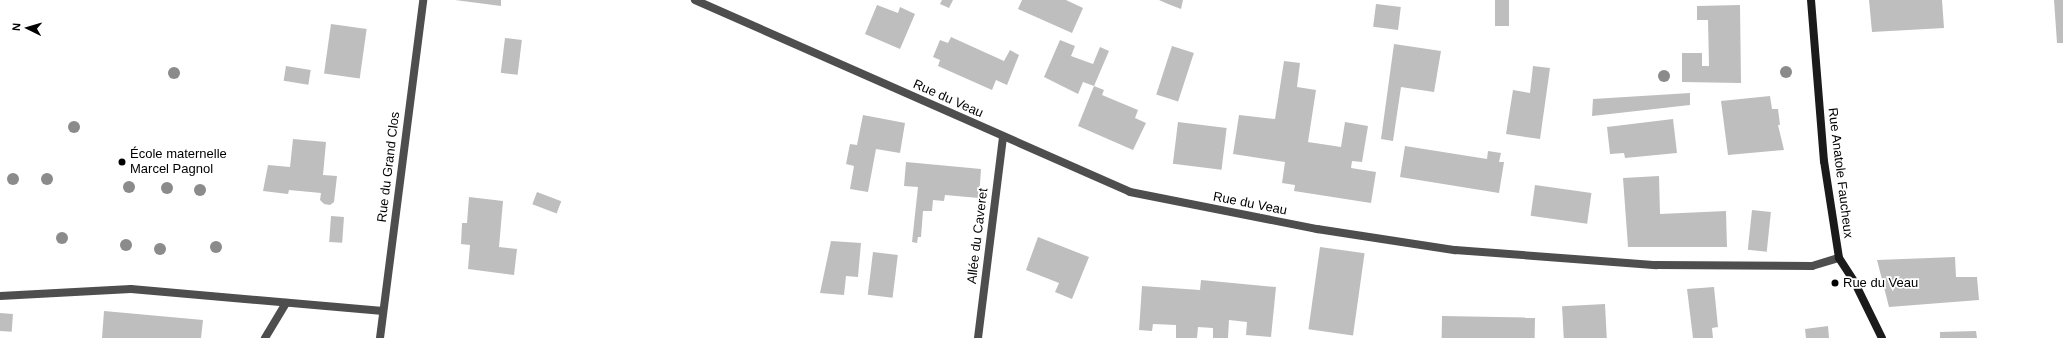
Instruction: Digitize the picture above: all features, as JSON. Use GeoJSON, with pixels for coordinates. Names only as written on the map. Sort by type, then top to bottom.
{"type":"FeatureCollection","features":[{"type":"Feature","properties":{"kind":"main road","name":"Rue Anatole Faucheux"},"geometry":{"type":"LineString","coordinates":[[1811,0],[1824,161],[1839,258],[1855,283],[1882,338]]}},
{"type":"Feature","properties":{"kind":"street","name":"Rue du Grand Clos"},"geometry":{"type":"LineString","coordinates":[[380,338],[423,0]]}},
{"type":"Feature","properties":{"kind":"street","name":"Rue du Veau"},"geometry":{"type":"LineString","coordinates":[[695,0],[1130,192],[1317,229],[1455,250],[1656,265],[1812,266],[1839,258]]}},
{"type":"Feature","properties":{"kind":"street","name":"Allée du Caveret"},"geometry":{"type":"LineString","coordinates":[[978,338],[1003,137]]}},
{"type":"Feature","properties":{"kind":"street"},"geometry":{"type":"LineString","coordinates":[[0,296],[131,289],[383,311]]}},
{"type":"Feature","properties":{"kind":"street"},"geometry":{"type":"LineString","coordinates":[[265,338],[286,303]]}},
{"type":"Feature","properties":{"kind":"building"},"geometry":{"type":"Polygon","coordinates":[[[455,0],[501,0],[501,6],[455,0]]]}},
{"type":"Feature","properties":{"kind":"building"},"geometry":{"type":"Polygon","coordinates":[[[942,0],[953,0],[949,8],[940,4],[942,0]]]}},
{"type":"Feature","properties":{"kind":"building"},"geometry":{"type":"Polygon","coordinates":[[[1022,0],[1066,0],[1083,8],[1072,33],[1018,9],[1022,0]]]}},
{"type":"Feature","properties":{"kind":"building"},"geometry":{"type":"Polygon","coordinates":[[[1159,0],[1183,0],[1181,9],[1159,0]]]}},
{"type":"Feature","properties":{"kind":"building"},"geometry":{"type":"Polygon","coordinates":[[[1495,0],[1509,0],[1509,26],[1495,26],[1495,0]]]}},
{"type":"Feature","properties":{"kind":"building"},"geometry":{"type":"Polygon","coordinates":[[[1869,0],[1942,0],[1944,28],[1872,32],[1869,0]]]}},
{"type":"Feature","properties":{"kind":"building"},"geometry":{"type":"Polygon","coordinates":[[[2054,0],[2063,0],[2063,43],[2057,43],[2054,0]]]}},
{"type":"Feature","properties":{"kind":"building"},"geometry":{"type":"Polygon","coordinates":[[[1376,4],[1401,7],[1398,30],[1373,27],[1376,4]]]}},
{"type":"Feature","properties":{"kind":"building"},"geometry":{"type":"Polygon","coordinates":[[[877,5],[898,13],[900,7],[915,14],[900,49],[865,34],[877,5]]]}},
{"type":"Feature","properties":{"kind":"building"},"geometry":{"type":"Polygon","coordinates":[[[1740,5],[1741,83],[1682,82],[1682,53],[1702,53],[1702,66],[1709,66],[1708,20],[1697,20],[1697,6],[1740,5]]]}},
{"type":"Feature","properties":{"kind":"building"},"geometry":{"type":"Polygon","coordinates":[[[331,24],[367,29],[360,79],[324,74],[331,24]]]}},
{"type":"Feature","properties":{"kind":"building"},"geometry":{"type":"Polygon","coordinates":[[[951,37],[1004,61],[1010,50],[1019,55],[1007,85],[996,80],[992,90],[938,66],[940,60],[933,57],[940,40],[948,43],[951,37]]]}},
{"type":"Feature","properties":{"kind":"building"},"geometry":{"type":"Polygon","coordinates":[[[505,38],[522,40],[518,75],[501,73],[505,38]]]}},
{"type":"Feature","properties":{"kind":"building"},"geometry":{"type":"Polygon","coordinates":[[[1060,40],[1075,46],[1071,56],[1093,64],[1100,47],[1109,51],[1094,86],[1083,82],[1078,94],[1044,77],[1060,40]]]}},
{"type":"Feature","properties":{"kind":"building"},"geometry":{"type":"Polygon","coordinates":[[[1394,44],[1441,51],[1434,92],[1401,87],[1393,141],[1381,139],[1394,44]]]}},
{"type":"Feature","properties":{"kind":"building"},"geometry":{"type":"Polygon","coordinates":[[[1172,46],[1194,53],[1178,102],[1156,95],[1172,46]]]}},
{"type":"Feature","properties":{"kind":"building"},"geometry":{"type":"Polygon","coordinates":[[[1284,61],[1300,63],[1297,87],[1316,90],[1308,142],[1341,147],[1345,122],[1368,126],[1362,162],[1352,161],[1351,168],[1376,172],[1371,203],[1294,191],[1295,185],[1282,183],[1285,162],[1233,154],[1239,115],[1275,119],[1284,61]]]}},
{"type":"Feature","properties":{"kind":"building"},"geometry":{"type":"Polygon","coordinates":[[[286,66],[311,70],[308,85],[284,81],[286,66]]]}},
{"type":"Feature","properties":{"kind":"building"},"geometry":{"type":"Polygon","coordinates":[[[1533,66],[1550,68],[1540,139],[1506,134],[1513,90],[1530,93],[1533,66]]]}},
{"type":"Feature","properties":{"kind":"building"},"geometry":{"type":"Polygon","coordinates":[[[1094,86],[1104,90],[1102,95],[1138,110],[1135,118],[1146,123],[1133,150],[1078,126],[1094,86]]]}},
{"type":"Feature","properties":{"kind":"building"},"geometry":{"type":"Polygon","coordinates":[[[1690,93],[1690,105],[1592,116],[1593,99],[1690,93]]]}},
{"type":"Feature","properties":{"kind":"building"},"geometry":{"type":"Polygon","coordinates":[[[1770,96],[1772,109],[1778,109],[1780,125],[1778,125],[1784,150],[1728,155],[1721,101],[1770,96]]]}},
{"type":"Feature","properties":{"kind":"building"},"geometry":{"type":"Polygon","coordinates":[[[863,115],[905,123],[900,153],[876,149],[868,192],[850,189],[854,166],[846,164],[850,144],[857,145],[863,115]]]}},
{"type":"Feature","properties":{"kind":"building"},"geometry":{"type":"Polygon","coordinates":[[[1673,119],[1677,153],[1625,158],[1624,153],[1610,154],[1607,127],[1673,119]]]}},
{"type":"Feature","properties":{"kind":"building"},"geometry":{"type":"Polygon","coordinates":[[[1178,122],[1227,128],[1222,170],[1173,164],[1178,122]]]}},
{"type":"Feature","properties":{"kind":"building"},"geometry":{"type":"Polygon","coordinates":[[[293,139],[326,142],[323,175],[337,176],[334,202],[330,205],[324,204],[320,200],[321,193],[289,190],[288,194],[263,191],[268,165],[290,167],[293,139]]]}},
{"type":"Feature","properties":{"kind":"building"},"geometry":{"type":"Polygon","coordinates":[[[1405,146],[1487,159],[1488,151],[1501,153],[1499,162],[1504,162],[1499,193],[1400,177],[1405,146]]]}},
{"type":"Feature","properties":{"kind":"building"},"geometry":{"type":"Polygon","coordinates":[[[906,162],[981,169],[979,198],[945,195],[944,201],[933,200],[932,211],[923,211],[921,237],[918,237],[917,243],[912,242],[918,187],[904,186],[906,162]]]}},
{"type":"Feature","properties":{"kind":"building"},"geometry":{"type":"Polygon","coordinates":[[[1659,176],[1660,214],[1726,211],[1727,247],[1628,247],[1623,178],[1659,176]]]}},
{"type":"Feature","properties":{"kind":"building"},"geometry":{"type":"Polygon","coordinates":[[[1535,185],[1591,193],[1587,224],[1531,216],[1535,185]]]}},
{"type":"Feature","properties":{"kind":"building"},"geometry":{"type":"Polygon","coordinates":[[[537,192],[561,201],[557,213],[532,204],[537,192]]]}},
{"type":"Feature","properties":{"kind":"building"},"geometry":{"type":"Polygon","coordinates":[[[469,197],[503,201],[499,247],[517,249],[514,275],[468,269],[470,245],[461,244],[462,223],[467,223],[469,197]]]}},
{"type":"Feature","properties":{"kind":"building"},"geometry":{"type":"Polygon","coordinates":[[[1752,210],[1771,212],[1767,252],[1748,250],[1752,210]]]}},
{"type":"Feature","properties":{"kind":"building"},"geometry":{"type":"Polygon","coordinates":[[[331,216],[344,217],[342,243],[329,242],[331,216]]]}},
{"type":"Feature","properties":{"kind":"building"},"geometry":{"type":"Polygon","coordinates":[[[1038,237],[1089,257],[1072,299],[1055,292],[1059,283],[1026,270],[1038,237]]]}},
{"type":"Feature","properties":{"kind":"building"},"geometry":{"type":"Polygon","coordinates":[[[831,241],[861,243],[858,277],[846,276],[844,295],[820,293],[831,241]]]}},
{"type":"Feature","properties":{"kind":"building"},"geometry":{"type":"Polygon","coordinates":[[[1320,247],[1365,253],[1353,335],[1308,329],[1320,247]]]}},
{"type":"Feature","properties":{"kind":"building"},"geometry":{"type":"Polygon","coordinates":[[[873,252],[898,255],[893,298],[868,295],[873,252]]]}},
{"type":"Feature","properties":{"kind":"building"},"geometry":{"type":"Polygon","coordinates":[[[1955,257],[1956,277],[1977,277],[1979,300],[1889,307],[1877,260],[1955,257]]]}},
{"type":"Feature","properties":{"kind":"building"},"geometry":{"type":"Polygon","coordinates":[[[1201,280],[1276,287],[1271,337],[1246,335],[1247,322],[1229,320],[1228,338],[1213,338],[1213,328],[1198,327],[1197,338],[1176,338],[1176,325],[1153,324],[1152,331],[1139,330],[1142,286],[1200,290],[1201,280]]]}},
{"type":"Feature","properties":{"kind":"building"},"geometry":{"type":"Polygon","coordinates":[[[1714,287],[1718,327],[1712,328],[1713,338],[1693,338],[1687,289],[1714,287]]]}},
{"type":"Feature","properties":{"kind":"building"},"geometry":{"type":"Polygon","coordinates":[[[1605,304],[1607,338],[1564,338],[1562,306],[1605,304]]]}},
{"type":"Feature","properties":{"kind":"building"},"geometry":{"type":"Polygon","coordinates":[[[104,311],[203,320],[201,338],[102,338],[104,311]]]}},
{"type":"Feature","properties":{"kind":"building"},"geometry":{"type":"Polygon","coordinates":[[[0,313],[13,314],[12,332],[0,331],[0,313]]]}},
{"type":"Feature","properties":{"kind":"building"},"geometry":{"type":"Polygon","coordinates":[[[1442,316],[1535,318],[1535,338],[1442,338],[1442,316]]]}},
{"type":"Feature","properties":{"kind":"building"},"geometry":{"type":"Polygon","coordinates":[[[1828,326],[1829,338],[1806,338],[1805,329],[1828,326]]]}},
{"type":"Feature","properties":{"kind":"building"},"geometry":{"type":"Polygon","coordinates":[[[1976,331],[1977,338],[1940,338],[1940,332],[1976,331]]]}},
{"type":"Feature","properties":{"kind":"place","name":"École maternelle Marcel Pagnol"},"geometry":{"type":"Point","coordinates":[122,162]}},
{"type":"Feature","properties":{"kind":"place","name":"Rue du Veau"},"geometry":{"type":"Point","coordinates":[1835,283]}}]}
